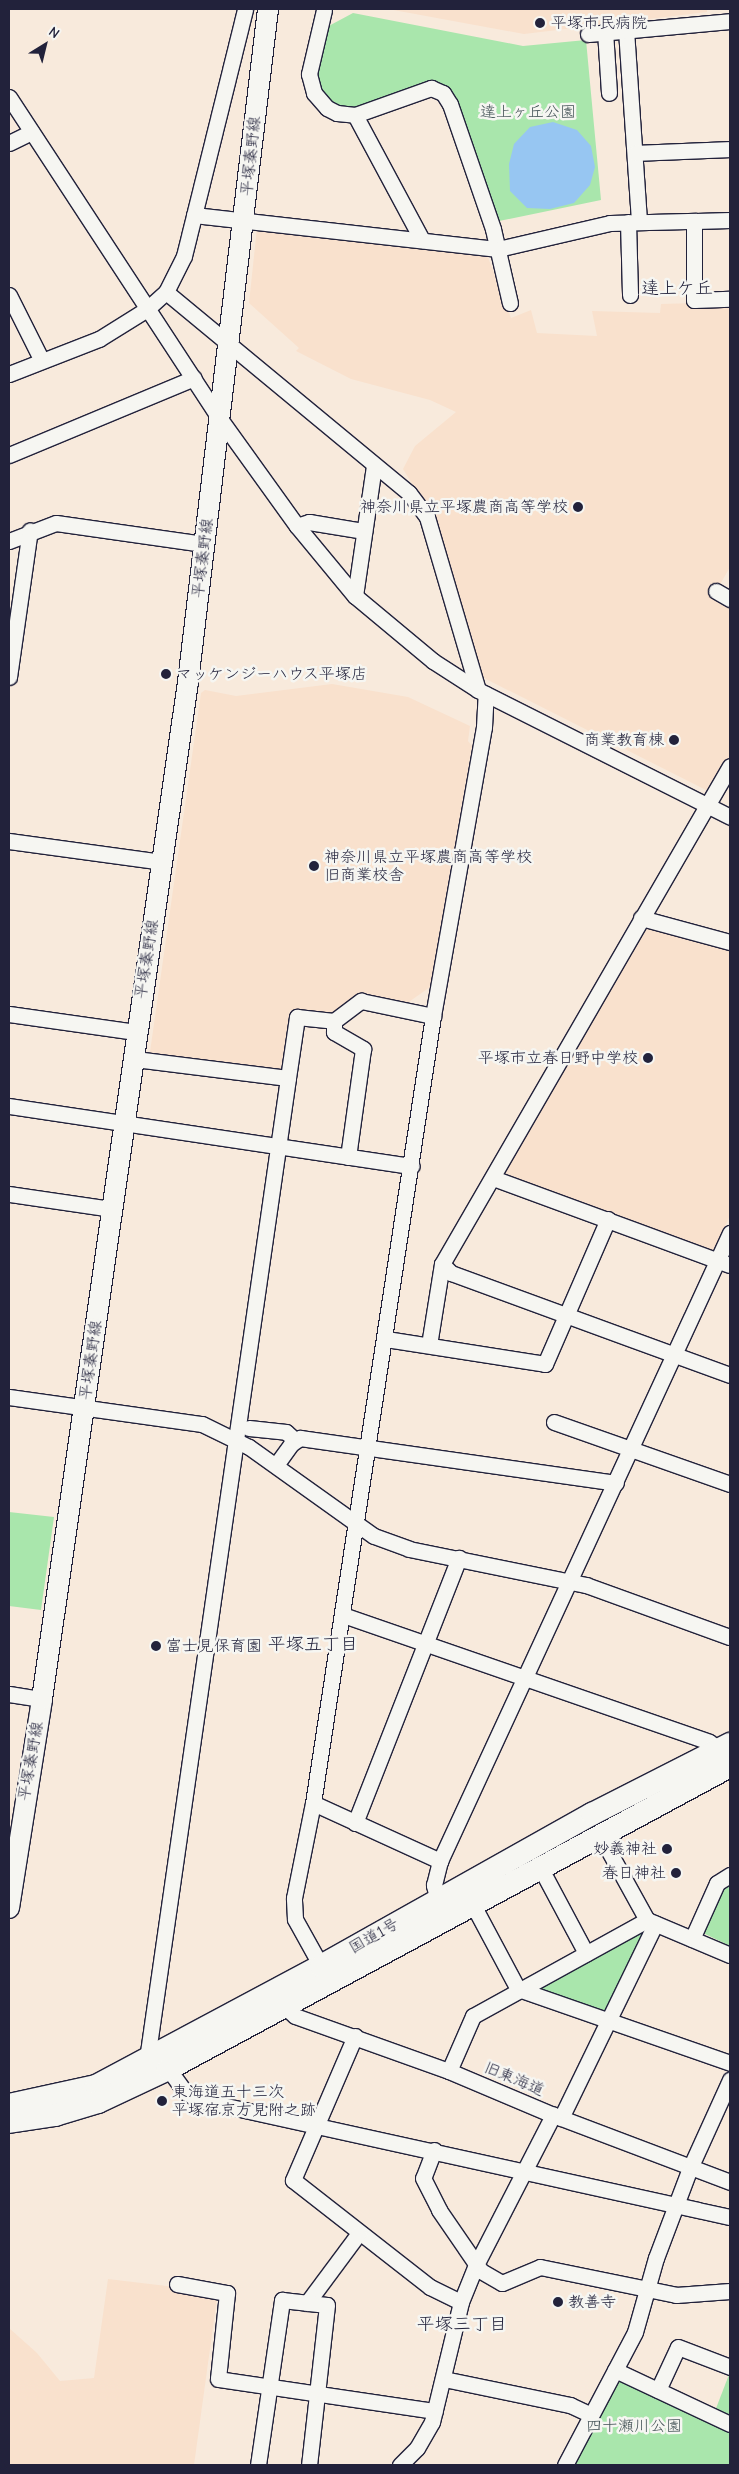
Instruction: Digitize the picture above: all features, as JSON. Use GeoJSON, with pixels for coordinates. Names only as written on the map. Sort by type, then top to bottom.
{"type":"FeatureCollection","features":[{"type":"Feature","properties":{"kind":"highway","name":"国道1号"},"geometry":{"type":"LineString","coordinates":[[9,2105],[96,2086],[285,2007],[592,1814],[727,1753]]}},
{"type":"Feature","properties":{"kind":"highway","name":"国道1号"},"geometry":{"type":"LineString","coordinates":[[9,2122],[55,2115],[98,2102],[158,2060],[321,1966],[440,1910],[472,1904],[600,1835],[727,1753]]}},
{"type":"Feature","properties":{"kind":"main road","name":"平塚秦野線"},"geometry":{"type":"LineString","coordinates":[[9,1908],[11,1872],[42,1699],[135,1059],[136,1032],[162,862],[220,419],[227,340],[244,222],[268,9]]}},
{"type":"Feature","properties":{"kind":"street"},"geometry":{"type":"LineString","coordinates":[[9,374],[99,339],[147,309],[166,292],[184,256],[245,9]]}},
{"type":"Feature","properties":{"kind":"street"},"geometry":{"type":"LineString","coordinates":[[326,9],[310,65],[310,84],[327,108],[337,113],[355,115],[431,88],[443,93],[450,104],[498,249],[510,303]]}},
{"type":"Feature","properties":{"kind":"street"},"geometry":{"type":"LineString","coordinates":[[588,34],[722,18]]}},
{"type":"Feature","properties":{"kind":"street"},"geometry":{"type":"LineString","coordinates":[[626,30],[636,152],[630,295]]}},
{"type":"Feature","properties":{"kind":"street"},"geometry":{"type":"LineString","coordinates":[[605,31],[610,93]]}},
{"type":"Feature","properties":{"kind":"street"},"geometry":{"type":"LineString","coordinates":[[9,97],[220,419],[297,526],[355,596],[433,662],[482,692],[730,816]]}},
{"type":"Feature","properties":{"kind":"street"},"geometry":{"type":"LineString","coordinates":[[355,115],[422,240]]}},
{"type":"Feature","properties":{"kind":"street"},"geometry":{"type":"LineString","coordinates":[[9,143],[32,132]]}},
{"type":"Feature","properties":{"kind":"street"},"geometry":{"type":"LineString","coordinates":[[636,152],[730,149]]}},
{"type":"Feature","properties":{"kind":"street"},"geometry":{"type":"LineString","coordinates":[[194,215],[498,249],[610,223],[730,220]]}},
{"type":"Feature","properties":{"kind":"street"},"geometry":{"type":"LineString","coordinates":[[694,221],[694,300],[730,299]]}},
{"type":"Feature","properties":{"kind":"street"},"geometry":{"type":"LineString","coordinates":[[166,292],[227,340],[409,493],[427,518],[482,692],[484,727],[433,1016],[412,1166],[343,1615],[313,1803],[296,1890],[294,1916],[321,1966]]}},
{"type":"Feature","properties":{"kind":"street"},"geometry":{"type":"LineString","coordinates":[[9,295],[41,360]]}},
{"type":"Feature","properties":{"kind":"street"},"geometry":{"type":"LineString","coordinates":[[9,455],[194,378]]}},
{"type":"Feature","properties":{"kind":"street"},"geometry":{"type":"LineString","coordinates":[[355,596],[374,465]]}},
{"type":"Feature","properties":{"kind":"street"},"geometry":{"type":"LineString","coordinates":[[297,526],[309,522],[364,531]]}},
{"type":"Feature","properties":{"kind":"street"},"geometry":{"type":"LineString","coordinates":[[9,541],[30,530],[56,523],[204,544]]}},
{"type":"Feature","properties":{"kind":"street"},"geometry":{"type":"LineString","coordinates":[[9,677],[30,530]]}},
{"type":"Feature","properties":{"kind":"street"},"geometry":{"type":"LineString","coordinates":[[716,591],[730,599]]}},
{"type":"Feature","properties":{"kind":"street"},"geometry":{"type":"LineString","coordinates":[[429,1345],[442,1264],[705,805],[730,766]]}},
{"type":"Feature","properties":{"kind":"street"},"geometry":{"type":"LineString","coordinates":[[9,841],[162,862]]}},
{"type":"Feature","properties":{"kind":"street"},"geometry":{"type":"LineString","coordinates":[[641,918],[730,942]]}},
{"type":"Feature","properties":{"kind":"street"},"geometry":{"type":"LineString","coordinates":[[433,1016],[360,1001],[334,1021],[297,1017],[236,1440],[158,2060],[185,2092],[199,2100],[316,2124],[730,2217]]}},
{"type":"Feature","properties":{"kind":"street"},"geometry":{"type":"LineString","coordinates":[[9,1014],[136,1032]]}},
{"type":"Feature","properties":{"kind":"street"},"geometry":{"type":"LineString","coordinates":[[334,1021],[334,1032],[363,1049],[348,1157]]}},
{"type":"Feature","properties":{"kind":"street"},"geometry":{"type":"LineString","coordinates":[[135,1059],[288,1078]]}},
{"type":"Feature","properties":{"kind":"street"},"geometry":{"type":"LineString","coordinates":[[9,1106],[412,1166]]}},
{"type":"Feature","properties":{"kind":"street"},"geometry":{"type":"LineString","coordinates":[[493,1178],[724,1263]]}},
{"type":"Feature","properties":{"kind":"street"},"geometry":{"type":"LineString","coordinates":[[9,1194],[112,1210]]}},
{"type":"Feature","properties":{"kind":"street"},"geometry":{"type":"LineString","coordinates":[[386,1339],[545,1364],[608,1219]]}},
{"type":"Feature","properties":{"kind":"street"},"geometry":{"type":"LineString","coordinates":[[440,1910],[434,1885],[440,1861],[675,1355],[724,1263],[730,1233]]}},
{"type":"Feature","properties":{"kind":"street"},"geometry":{"type":"LineString","coordinates":[[442,1264],[451,1273],[730,1375]]}},
{"type":"Feature","properties":{"kind":"street"},"geometry":{"type":"LineString","coordinates":[[9,1397],[202,1424],[236,1440],[276,1465],[374,1536],[409,1549],[570,1581],[729,1633]]}},
{"type":"Feature","properties":{"kind":"street"},"geometry":{"type":"LineString","coordinates":[[554,1422],[730,1484]]}},
{"type":"Feature","properties":{"kind":"street"},"geometry":{"type":"LineString","coordinates":[[249,1428],[286,1432],[295,1440],[369,1446],[616,1483]]}},
{"type":"Feature","properties":{"kind":"street"},"geometry":{"type":"LineString","coordinates":[[276,1465],[295,1440]]}},
{"type":"Feature","properties":{"kind":"street"},"geometry":{"type":"LineString","coordinates":[[355,1823],[459,1558]]}},
{"type":"Feature","properties":{"kind":"street"},"geometry":{"type":"LineString","coordinates":[[343,1615],[709,1742],[727,1753]]}},
{"type":"Feature","properties":{"kind":"street"},"geometry":{"type":"LineString","coordinates":[[9,1694],[42,1699]]}},
{"type":"Feature","properties":{"kind":"street"},"geometry":{"type":"LineString","coordinates":[[313,1803],[440,1861]]}},
{"type":"Feature","properties":{"kind":"street"},"geometry":{"type":"LineString","coordinates":[[600,1835],[651,1922],[730,1955]]}},
{"type":"Feature","properties":{"kind":"street"},"geometry":{"type":"LineString","coordinates":[[540,1867],[586,1953]]}},
{"type":"Feature","properties":{"kind":"street"},"geometry":{"type":"LineString","coordinates":[[692,1939],[717,1883],[730,1875]]}},
{"type":"Feature","properties":{"kind":"street"},"geometry":{"type":"LineString","coordinates":[[472,1904],[518,1990],[730,2064]]}},
{"type":"Feature","properties":{"kind":"street"},"geometry":{"type":"LineString","coordinates":[[449,2071],[472,2016],[586,1953],[651,1922]]}},
{"type":"Feature","properties":{"kind":"street"},"geometry":{"type":"LineString","coordinates":[[400,2465],[418,2448],[436,2411],[461,2302],[476,2265],[607,2022],[651,1922]]}},
{"type":"Feature","properties":{"kind":"street","name":"旧東海道"},"geometry":{"type":"LineString","coordinates":[[285,2007],[295,2016],[449,2071],[557,2117],[730,2182]]}},
{"type":"Feature","properties":{"kind":"street"},"geometry":{"type":"LineString","coordinates":[[354,2036],[293,2180],[358,2233],[430,2287],[461,2302]]}},
{"type":"Feature","properties":{"kind":"street"},"geometry":{"type":"LineString","coordinates":[[565,2465],[635,2332],[649,2290],[656,2258],[690,2168],[730,2080]]}},
{"type":"Feature","properties":{"kind":"street"},"geometry":{"type":"LineString","coordinates":[[434,2150],[423,2178],[439,2210],[481,2272],[502,2283],[540,2267],[676,2295],[730,2291]]}},
{"type":"Feature","properties":{"kind":"street"},"geometry":{"type":"LineString","coordinates":[[307,2303],[358,2233]]}},
{"type":"Feature","properties":{"kind":"street"},"geometry":{"type":"LineString","coordinates":[[177,2284],[227,2293],[218,2379],[436,2411]]}},
{"type":"Feature","properties":{"kind":"street"},"geometry":{"type":"LineString","coordinates":[[258,2465],[282,2300],[327,2305],[309,2465]]}},
{"type":"Feature","properties":{"kind":"street"},"geometry":{"type":"LineString","coordinates":[[658,2390],[678,2347],[730,2367]]}},
{"type":"Feature","properties":{"kind":"street"},"geometry":{"type":"LineString","coordinates":[[615,2370],[730,2424]]}},
{"type":"Feature","properties":{"kind":"street"},"geometry":{"type":"LineString","coordinates":[[444,2379],[570,2405],[591,2415]]}},
{"type":"Feature","properties":{"kind":"shaded area","name":"平塚市民病院"},"geometry":{"type":"Polygon","coordinates":[[[388,9],[707,9],[707,12],[524,34],[388,9]]]}},
{"type":"Feature","properties":{"kind":"shaded area","name":"神奈川県立平塚農商高等学校"},"geometry":{"type":"Polygon","coordinates":[[[257,228],[486,252],[511,318],[531,310],[537,333],[597,336],[592,311],[660,313],[661,304],[730,302],[730,567],[714,595],[730,604],[730,757],[708,791],[480,676],[419,495],[403,469],[415,446],[456,412],[430,400],[351,379],[296,351],[299,348],[249,303],[257,228]]]}},
{"type":"Feature","properties":{"kind":"shaded area","name":"神奈川県立平塚農商高等学校 旧商業校舎"},"geometry":{"type":"Polygon","coordinates":[[[332,684],[408,697],[470,726],[468,741],[472,746],[430,987],[406,1004],[358,995],[329,1015],[290,1010],[281,1069],[277,1071],[153,1055],[150,1052],[201,693],[205,690],[236,696],[332,684]]]}},
{"type":"Feature","properties":{"kind":"shaded area","name":"平塚市立春日野中学校"},"geometry":{"type":"Polygon","coordinates":[[[642,923],[730,946],[730,1215],[714,1252],[503,1176],[501,1171],[642,923]]]}},
{"type":"Feature","properties":{"kind":"shaded area"},"geometry":{"type":"Polygon","coordinates":[[[108,2279],[175,2287],[217,2298],[194,2465],[9,2465],[9,2328],[37,2353],[60,2381],[94,2378],[108,2279]]]}},
{"type":"Feature","properties":{"kind":"green space","name":"達上ヶ丘公園"},"geometry":{"type":"Polygon","coordinates":[[[353,13],[523,46],[586,40],[601,200],[499,221],[457,103],[447,88],[430,80],[357,109],[334,106],[316,87],[317,52],[325,28],[353,13]]]}},
{"type":"Feature","properties":{"kind":"green space"},"geometry":{"type":"Polygon","coordinates":[[[9,1512],[54,1517],[41,1610],[9,1606],[9,1512]]]}},
{"type":"Feature","properties":{"kind":"green space"},"geometry":{"type":"Polygon","coordinates":[[[730,1882],[730,1946],[701,1932],[720,1888],[730,1882]]]}},
{"type":"Feature","properties":{"kind":"green space"},"geometry":{"type":"Polygon","coordinates":[[[642,1930],[646,1933],[608,2012],[602,2014],[534,1987],[642,1930]]]}},
{"type":"Feature","properties":{"kind":"green space"},"geometry":{"type":"Polygon","coordinates":[[[730,2372],[730,2418],[715,2411],[730,2372]]]}},
{"type":"Feature","properties":{"kind":"green space","name":"四十瀬川公園"},"geometry":{"type":"Polygon","coordinates":[[[616,2378],[730,2428],[730,2465],[570,2465],[616,2378]]]}},
{"type":"Feature","properties":{"kind":"water"},"geometry":{"type":"Polygon","coordinates":[[[553,122],[577,130],[591,146],[595,167],[590,185],[574,203],[550,209],[527,208],[510,191],[509,164],[514,144],[530,127],[553,122]]]}},
{"type":"Feature","properties":{"kind":"place","name":"平塚市民病院"},"geometry":{"type":"Point","coordinates":[540,23]}},
{"type":"Feature","properties":{"kind":"place","name":"神奈川県立平塚農商高等学校"},"geometry":{"type":"Point","coordinates":[578,507]}},
{"type":"Feature","properties":{"kind":"place","name":"マッケンジーハウス平塚店"},"geometry":{"type":"Point","coordinates":[166,674]}},
{"type":"Feature","properties":{"kind":"place","name":"商業教育棟"},"geometry":{"type":"Point","coordinates":[674,740]}},
{"type":"Feature","properties":{"kind":"place","name":"神奈川県立平塚農商高等学校 旧商業校舎"},"geometry":{"type":"Point","coordinates":[314,866]}},
{"type":"Feature","properties":{"kind":"place","name":"平塚市立春日野中学校"},"geometry":{"type":"Point","coordinates":[648,1058]}},
{"type":"Feature","properties":{"kind":"place","name":"富士見保育園"},"geometry":{"type":"Point","coordinates":[156,1646]}},
{"type":"Feature","properties":{"kind":"place","name":"妙義神社"},"geometry":{"type":"Point","coordinates":[667,1849]}},
{"type":"Feature","properties":{"kind":"place","name":"春日神社"},"geometry":{"type":"Point","coordinates":[676,1873]}},
{"type":"Feature","properties":{"kind":"place","name":"東海道五十三次 平塚宿京方見附之跡"},"geometry":{"type":"Point","coordinates":[162,2101]}},
{"type":"Feature","properties":{"kind":"place","name":"教善寺"},"geometry":{"type":"Point","coordinates":[558,2302]}},
{"type":"Feature","properties":{"kind":"district","name":"達上ケ丘"},"geometry":{"type":"Point","coordinates":[677,289]}},
{"type":"Feature","properties":{"kind":"district","name":"平塚五丁目"},"geometry":{"type":"Point","coordinates":[313,1645]}},
{"type":"Feature","properties":{"kind":"district","name":"平塚三丁目"},"geometry":{"type":"Point","coordinates":[462,2325]}}]}
